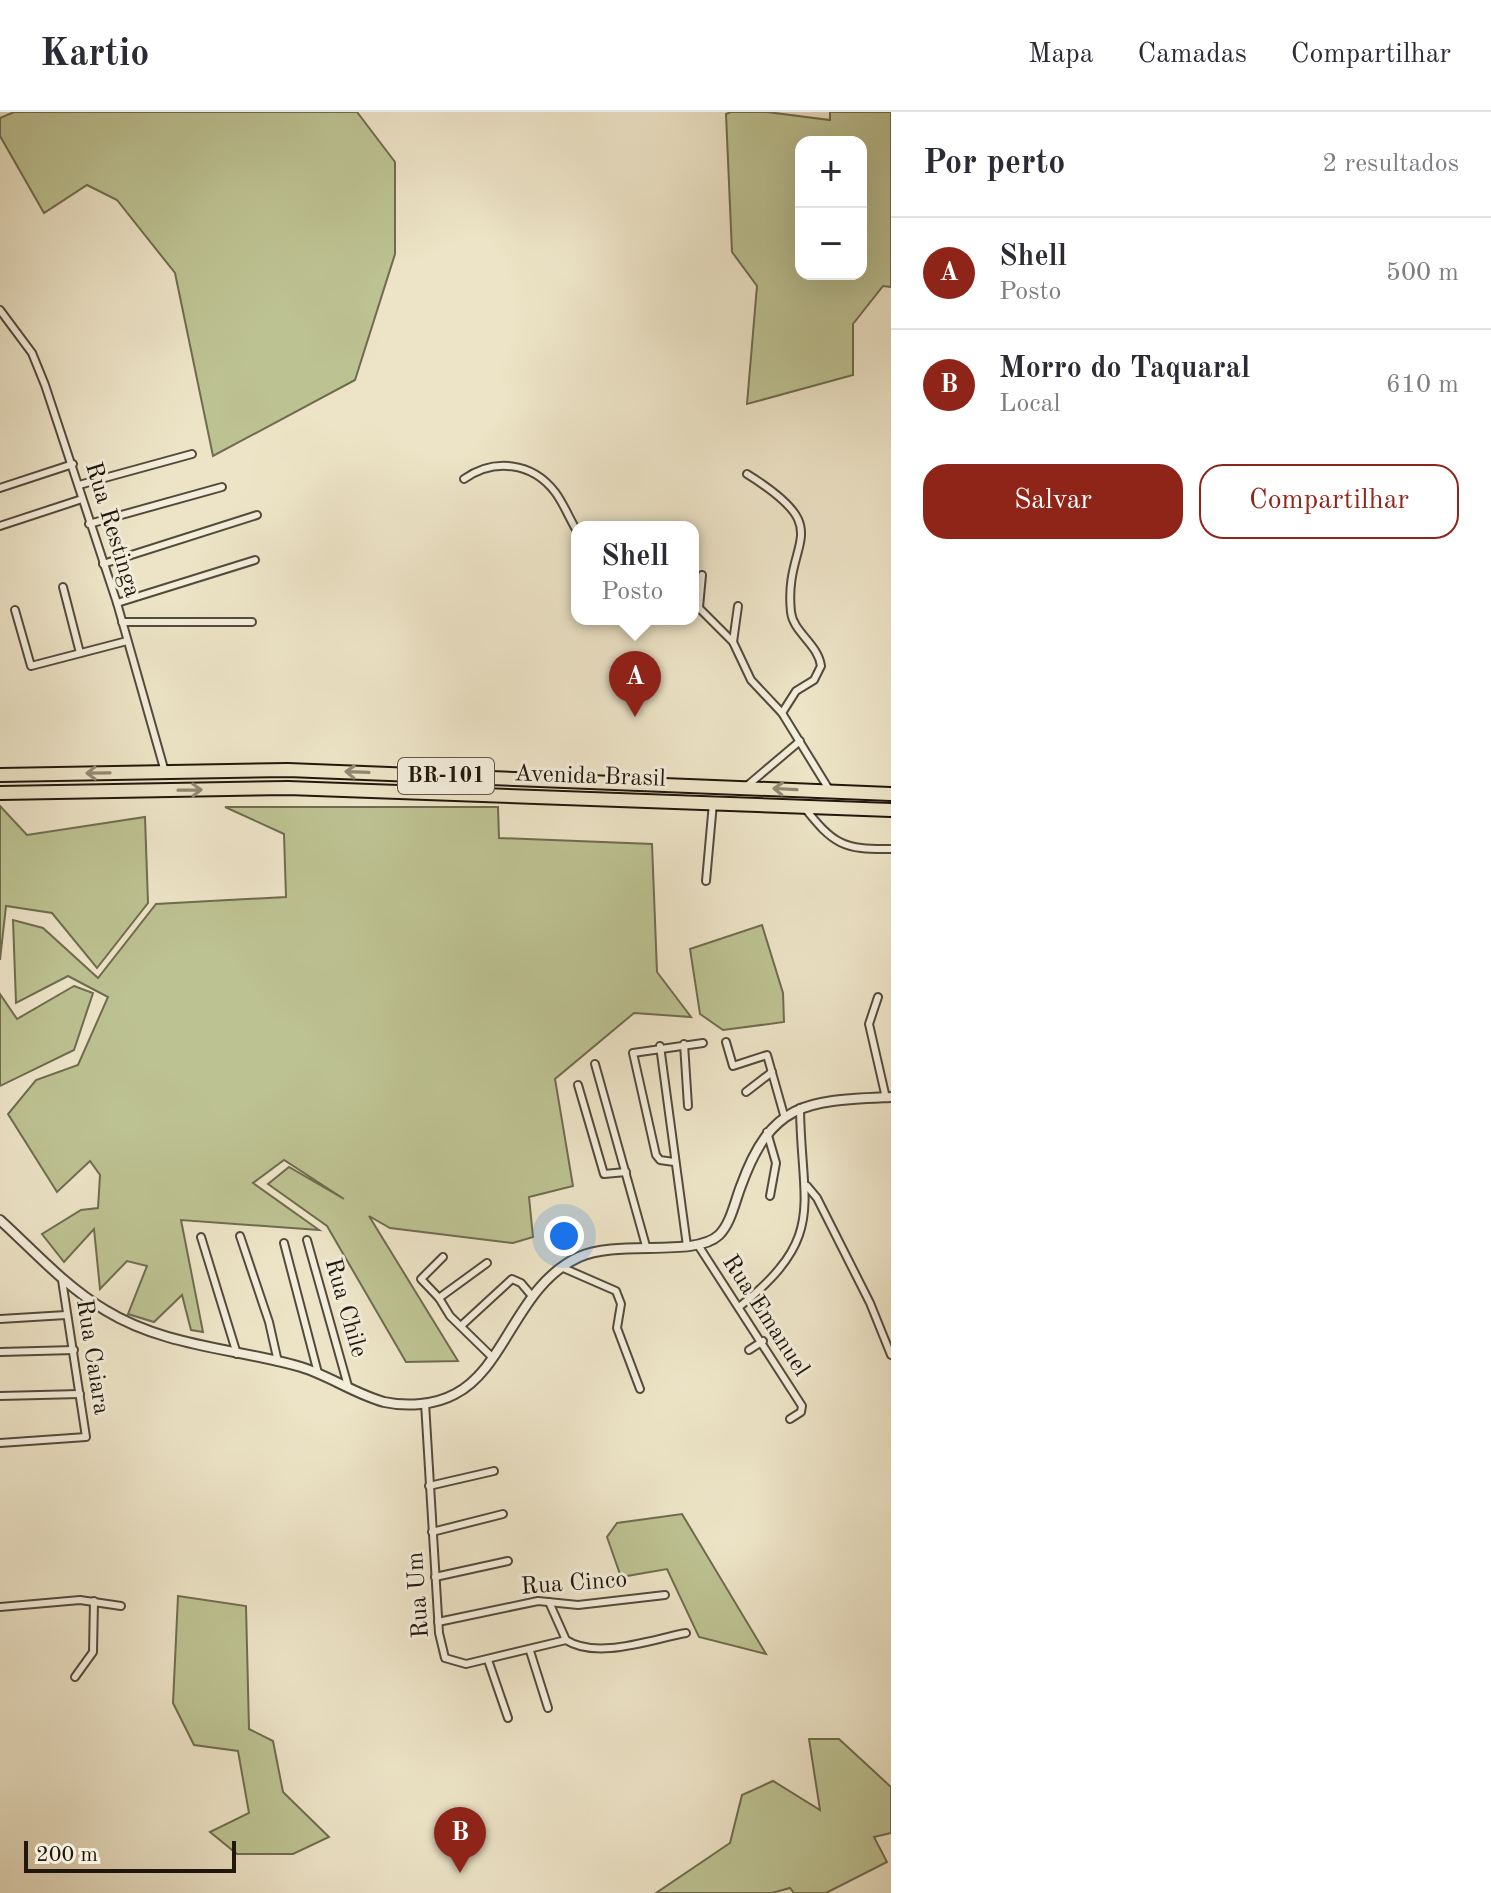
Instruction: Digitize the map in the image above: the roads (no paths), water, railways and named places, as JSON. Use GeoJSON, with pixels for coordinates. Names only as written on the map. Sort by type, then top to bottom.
{"type":"FeatureCollection","features":[{"type":"Feature","properties":{"kind":"highway","name":"Avenida Brasil"},"geometry":{"type":"LineString","coordinates":[[0,775],[288,770],[891,794]]}},
{"type":"Feature","properties":{"kind":"highway","name":"Avenida Brasil"},"geometry":{"type":"LineString","coordinates":[[0,793],[288,788],[891,810]]}},
{"type":"Feature","properties":{"kind":"street","name":"Rua Restinga"},"geometry":{"type":"LineString","coordinates":[[0,310],[32,353],[73,464],[165,772]]}},
{"type":"Feature","properties":{"kind":"street"},"geometry":{"type":"LineString","coordinates":[[79,485],[192,454]]}},
{"type":"Feature","properties":{"kind":"street"},"geometry":{"type":"LineString","coordinates":[[0,488],[73,464]]}},
{"type":"Feature","properties":{"kind":"street"},"geometry":{"type":"LineString","coordinates":[[464,479],[485,466],[498,464],[524,469],[553,489],[571,521]]}},
{"type":"Feature","properties":{"kind":"street"},"geometry":{"type":"LineString","coordinates":[[747,474],[788,506],[800,521],[803,535],[791,585],[791,613],[817,651],[821,666],[814,680],[796,691],[782,713]]}},
{"type":"Feature","properties":{"kind":"street"},"geometry":{"type":"LineString","coordinates":[[89,524],[222,487]]}},
{"type":"Feature","properties":{"kind":"street"},"geometry":{"type":"LineString","coordinates":[[0,526],[82,499]]}},
{"type":"Feature","properties":{"kind":"street"},"geometry":{"type":"LineString","coordinates":[[103,564],[257,515]]}},
{"type":"Feature","properties":{"kind":"street"},"geometry":{"type":"LineString","coordinates":[[117,603],[255,560]]}},
{"type":"Feature","properties":{"kind":"street"},"geometry":{"type":"LineString","coordinates":[[699,590],[702,575]]}},
{"type":"Feature","properties":{"kind":"street"},"geometry":{"type":"LineString","coordinates":[[63,587],[80,653]]}},
{"type":"Feature","properties":{"kind":"street"},"geometry":{"type":"LineString","coordinates":[[733,642],[738,606]]}},
{"type":"Feature","properties":{"kind":"street"},"geometry":{"type":"LineString","coordinates":[[699,607],[733,642],[756,687],[782,713],[830,791]]}},
{"type":"Feature","properties":{"kind":"street"},"geometry":{"type":"LineString","coordinates":[[15,610],[29,665],[127,641]]}},
{"type":"Feature","properties":{"kind":"street"},"geometry":{"type":"LineString","coordinates":[[122,622],[252,622]]}},
{"type":"Feature","properties":{"kind":"street"},"geometry":{"type":"LineString","coordinates":[[746,787],[800,741]]}},
{"type":"Feature","properties":{"kind":"street"},"geometry":{"type":"LineString","coordinates":[[706,881],[713,803]]}},
{"type":"Feature","properties":{"kind":"street"},"geometry":{"type":"LineString","coordinates":[[803,806],[827,834],[844,846],[891,849]]}},
{"type":"Feature","properties":{"kind":"street"},"geometry":{"type":"LineString","coordinates":[[0,1220],[62,1280],[104,1310],[141,1328],[318,1373],[384,1402],[425,1403],[456,1394],[467,1386],[532,1296],[561,1267],[600,1250],[698,1245],[716,1238],[726,1226],[755,1149],[784,1115],[800,1108],[888,1098],[869,1024],[878,997]]}},
{"type":"Feature","properties":{"kind":"street"},"geometry":{"type":"LineString","coordinates":[[726,1042],[733,1066],[768,1056],[784,1115]]}},
{"type":"Feature","properties":{"kind":"street"},"geometry":{"type":"LineString","coordinates":[[674,1162],[660,1160],[656,1155],[633,1053],[660,1046],[703,1043]]}},
{"type":"Feature","properties":{"kind":"street"},"geometry":{"type":"LineString","coordinates":[[684,1044],[688,1106]]}},
{"type":"Feature","properties":{"kind":"street"},"geometry":{"type":"LineString","coordinates":[[660,1046],[687,1246]]}},
{"type":"Feature","properties":{"kind":"street"},"geometry":{"type":"LineString","coordinates":[[595,1064],[646,1246]]}},
{"type":"Feature","properties":{"kind":"street"},"geometry":{"type":"LineString","coordinates":[[746,1092],[772,1072]]}},
{"type":"Feature","properties":{"kind":"street"},"geometry":{"type":"LineString","coordinates":[[578,1085],[604,1174],[626,1172]]}},
{"type":"Feature","properties":{"kind":"street"},"geometry":{"type":"LineString","coordinates":[[739,1307],[789,1256],[804,1223],[807,1186],[801,1155],[800,1108]]}},
{"type":"Feature","properties":{"kind":"street"},"geometry":{"type":"LineString","coordinates":[[767,1132],[776,1163],[770,1196]]}},
{"type":"Feature","properties":{"kind":"street"},"geometry":{"type":"LineString","coordinates":[[807,1186],[817,1198],[870,1303],[891,1355]]}},
{"type":"Feature","properties":{"kind":"street"},"geometry":{"type":"LineString","coordinates":[[240,1236],[269,1322],[278,1362]]}},
{"type":"Feature","properties":{"kind":"street"},"geometry":{"type":"LineString","coordinates":[[201,1237],[237,1354]]}},
{"type":"Feature","properties":{"kind":"street","name":"Rua Chile"},"geometry":{"type":"LineString","coordinates":[[307,1240],[348,1386]]}},
{"type":"Feature","properties":{"kind":"street"},"geometry":{"type":"LineString","coordinates":[[284,1243],[318,1373]]}},
{"type":"Feature","properties":{"kind":"street","name":"Rua Emanuel"},"geometry":{"type":"LineString","coordinates":[[698,1245],[763,1341],[802,1406],[801,1412],[790,1419]]}},
{"type":"Feature","properties":{"kind":"street"},"geometry":{"type":"LineString","coordinates":[[443,1257],[421,1279],[439,1298],[450,1316],[491,1356]]}},
{"type":"Feature","properties":{"kind":"street"},"geometry":{"type":"LineString","coordinates":[[439,1298],[487,1263]]}},
{"type":"Feature","properties":{"kind":"street"},"geometry":{"type":"LineString","coordinates":[[561,1267],[616,1291],[621,1304],[617,1328],[640,1389]]}},
{"type":"Feature","properties":{"kind":"street"},"geometry":{"type":"LineString","coordinates":[[462,1325],[512,1279],[517,1279],[532,1296]]}},
{"type":"Feature","properties":{"kind":"street","name":"Rua Caiara"},"geometry":{"type":"LineString","coordinates":[[0,1443],[84,1439],[62,1280]]}},
{"type":"Feature","properties":{"kind":"street"},"geometry":{"type":"LineString","coordinates":[[0,1319],[66,1315]]}},
{"type":"Feature","properties":{"kind":"street"},"geometry":{"type":"LineString","coordinates":[[749,1350],[763,1341]]}},
{"type":"Feature","properties":{"kind":"street"},"geometry":{"type":"LineString","coordinates":[[0,1352],[74,1350]]}},
{"type":"Feature","properties":{"kind":"street"},"geometry":{"type":"LineString","coordinates":[[0,1396],[80,1394]]}},
{"type":"Feature","properties":{"kind":"street","name":"Rua Um"},"geometry":{"type":"LineString","coordinates":[[425,1403],[438,1622],[445,1658],[459,1664],[488,1660],[566,1640]]}},
{"type":"Feature","properties":{"kind":"street"},"geometry":{"type":"LineString","coordinates":[[429,1486],[494,1471]]}},
{"type":"Feature","properties":{"kind":"street"},"geometry":{"type":"LineString","coordinates":[[432,1532],[503,1514]]}},
{"type":"Feature","properties":{"kind":"street"},"geometry":{"type":"LineString","coordinates":[[435,1577],[508,1561]]}},
{"type":"Feature","properties":{"kind":"street","name":"Rua Cinco"},"geometry":{"type":"LineString","coordinates":[[438,1622],[549,1602],[578,1605],[665,1595]]}},
{"type":"Feature","properties":{"kind":"street"},"geometry":{"type":"LineString","coordinates":[[75,1677],[93,1652],[94,1601]]}},
{"type":"Feature","properties":{"kind":"street"},"geometry":{"type":"LineString","coordinates":[[0,1607],[94,1601],[121,1606]]}},
{"type":"Feature","properties":{"kind":"street"},"geometry":{"type":"LineString","coordinates":[[549,1602],[566,1640],[593,1648],[686,1633]]}},
{"type":"Feature","properties":{"kind":"street"},"geometry":{"type":"LineString","coordinates":[[530,1651],[548,1708]]}},
{"type":"Feature","properties":{"kind":"street"},"geometry":{"type":"LineString","coordinates":[[488,1660],[508,1718]]}},
{"type":"Feature","properties":{"kind":"place","name":"Shell"},"geometry":{"type":"Point","coordinates":[635,717]}},
{"type":"Feature","properties":{"kind":"place","name":"Morro do Taquaral"},"geometry":{"type":"Point","coordinates":[460,1873]}}]}
